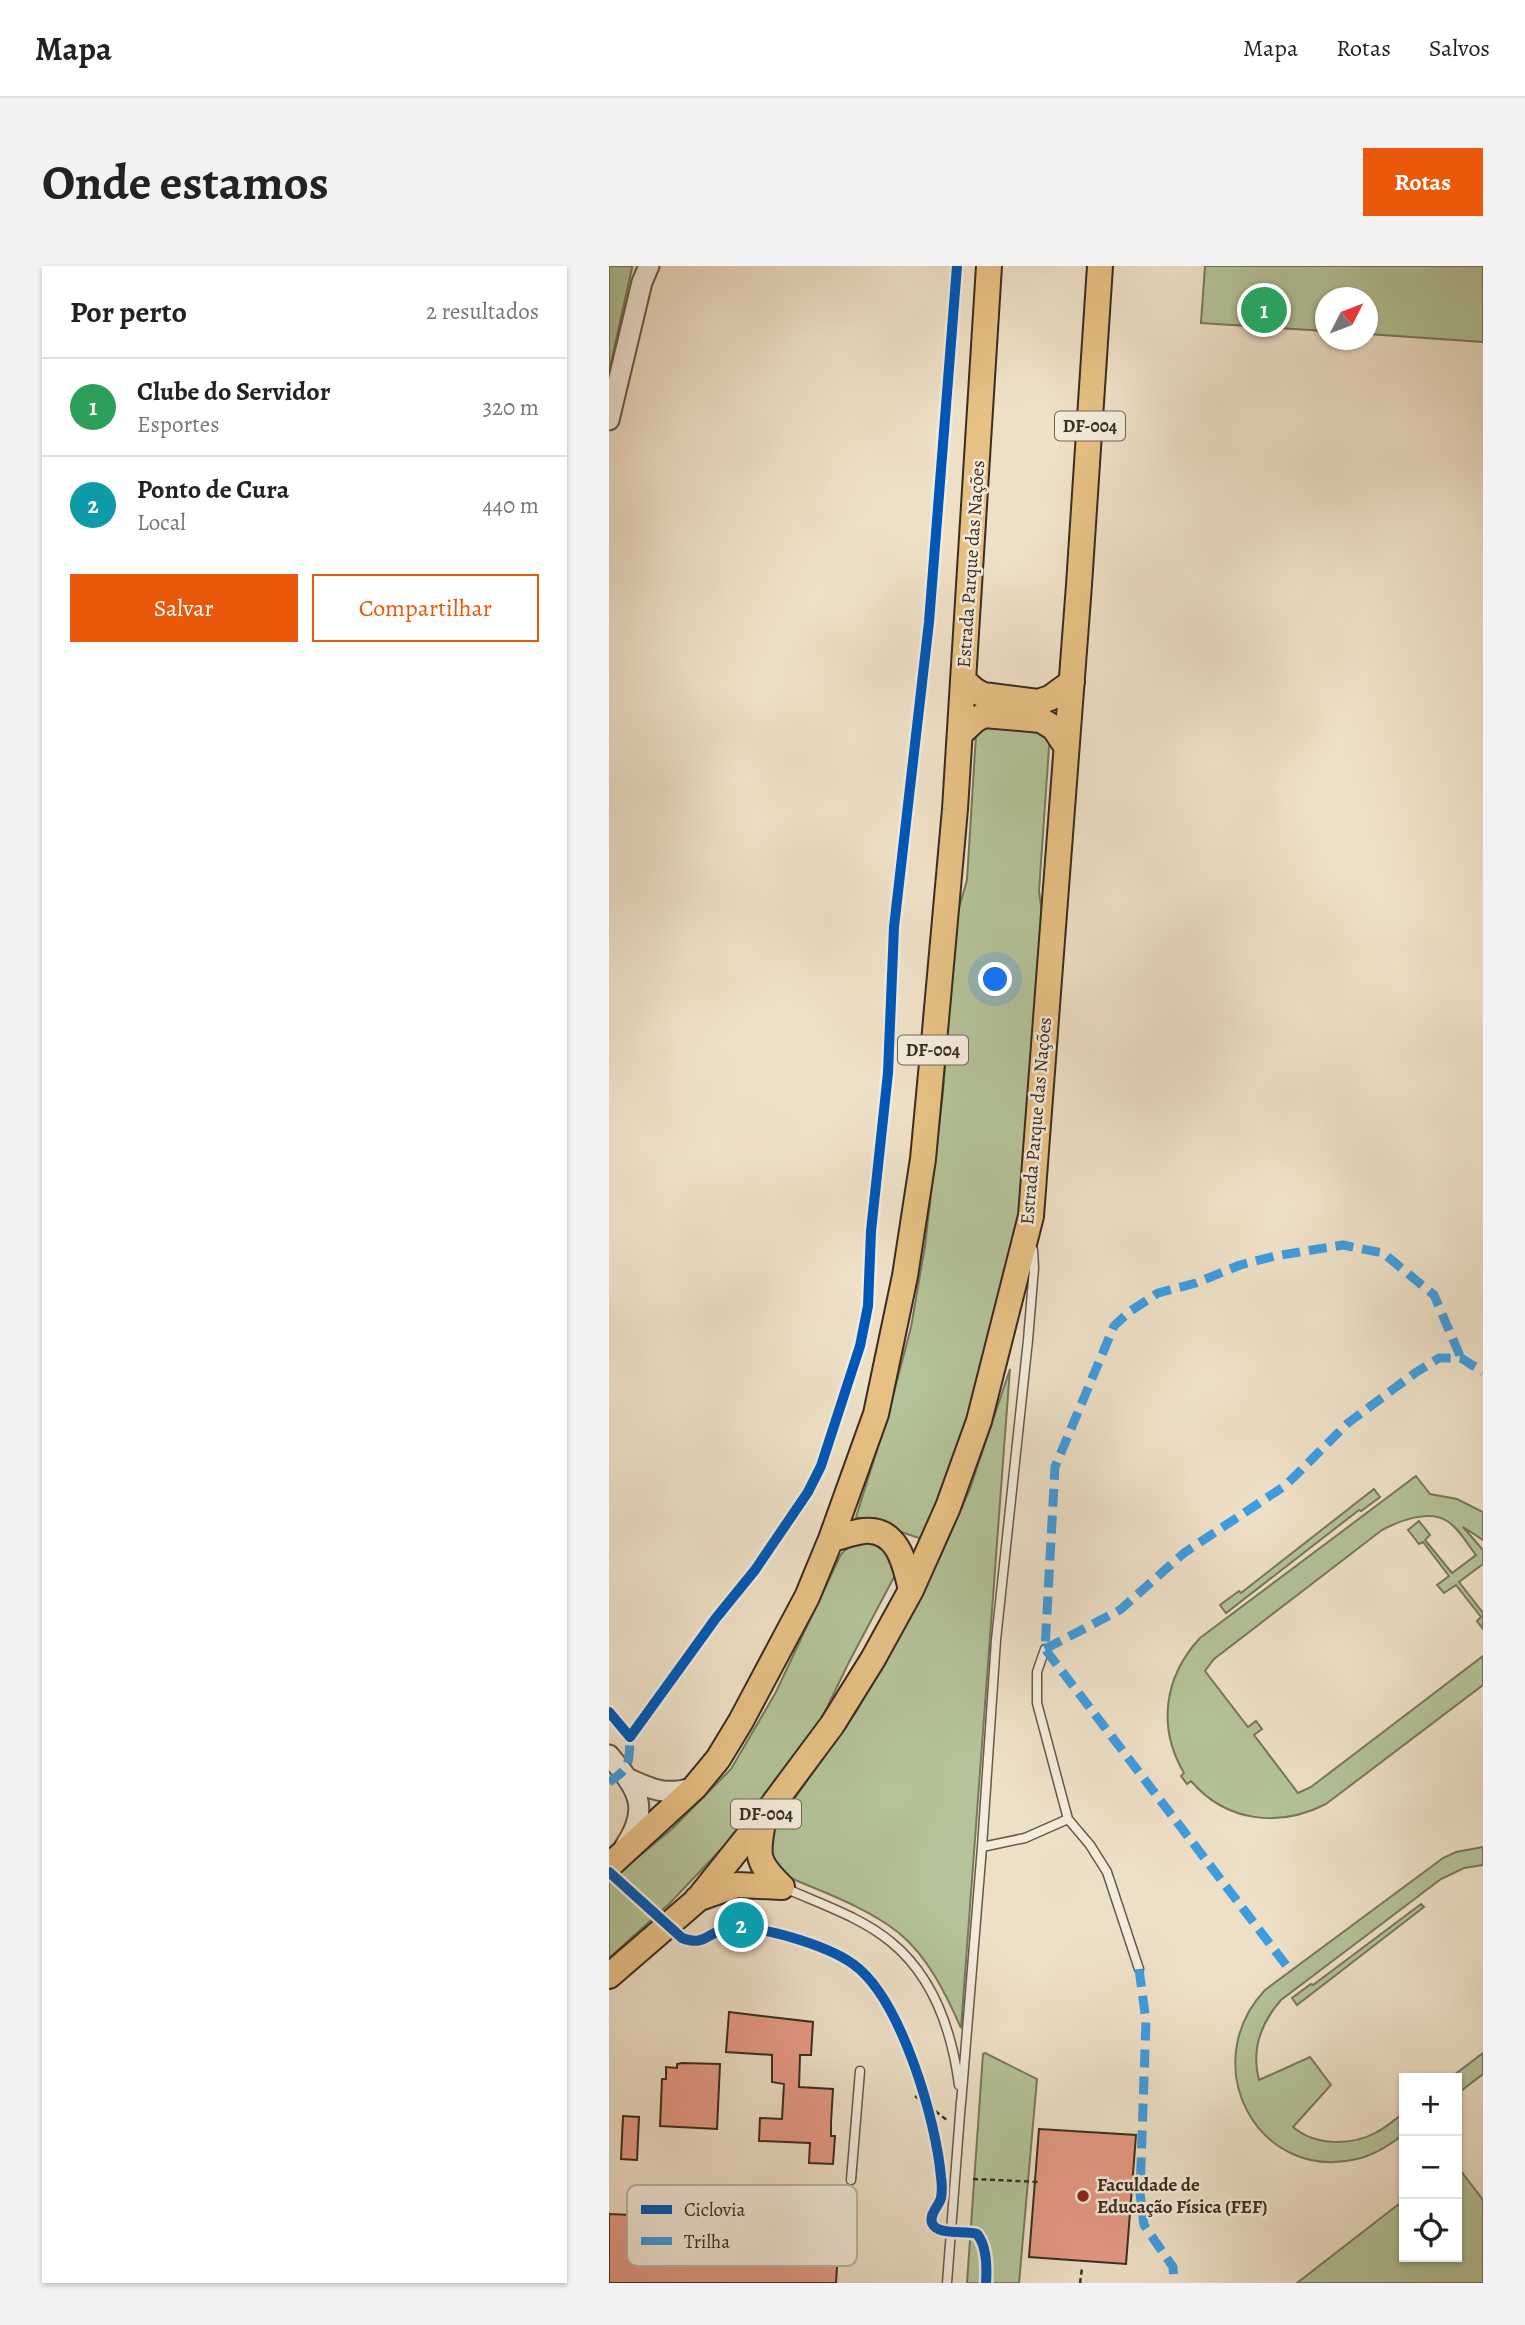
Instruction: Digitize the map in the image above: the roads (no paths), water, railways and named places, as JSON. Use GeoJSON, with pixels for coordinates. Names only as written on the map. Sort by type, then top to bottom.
{"type":"FeatureCollection","features":[{"type":"Feature","properties":{"kind":"highway","name":"Estrada Parque das Nações"},"geometry":{"type":"LineString","coordinates":[[613,1862],[694,1788],[718,1759],[768,1675],[807,1597],[831,1539],[876,1414],[905,1276],[925,1133],[955,809],[989,266]]}},
{"type":"Feature","properties":{"kind":"highway","name":"Estrada Parque das Nações"},"geometry":{"type":"LineString","coordinates":[[609,1976],[697,1900],[765,1815],[851,1696],[911,1590],[949,1507],[979,1421],[1031,1216],[1072,682],[1100,266]]}},
{"type":"Feature","properties":{"kind":"highway"},"geometry":{"type":"LineString","coordinates":[[964,681],[974,691],[983,695],[1038,702],[1050,698],[1072,682]]}},
{"type":"Feature","properties":{"kind":"highway"},"geometry":{"type":"LineString","coordinates":[[960,734],[984,715],[1041,720],[1054,728],[1066,746]]}},
{"type":"Feature","properties":{"kind":"highway"},"geometry":{"type":"LineString","coordinates":[[831,1539],[866,1531],[884,1535],[895,1543],[904,1560],[911,1590]]}},
{"type":"Feature","properties":{"kind":"highway"},"geometry":{"type":"LineString","coordinates":[[765,1815],[759,1858],[766,1871],[782,1887]]}},
{"type":"Feature","properties":{"kind":"highway"},"geometry":{"type":"LineString","coordinates":[[697,1900],[737,1885],[782,1887]]}},
{"type":"Feature","properties":{"kind":"street"},"geometry":{"type":"LineString","coordinates":[[609,420],[643,271]]}},
{"type":"Feature","properties":{"kind":"street"},"geometry":{"type":"LineString","coordinates":[[609,1755],[629,1779],[640,1811],[636,1830],[613,1862]]}},
{"type":"Feature","properties":{"kind":"street"},"geometry":{"type":"LineString","coordinates":[[629,1779],[654,1791],[678,1792],[694,1788]]}},
{"type":"Feature","properties":{"kind":"lane"},"geometry":{"type":"LineString","coordinates":[[947,2283],[996,1640],[1034,1268],[1031,1216]]}},
{"type":"Feature","properties":{"kind":"lane"},"geometry":{"type":"LineString","coordinates":[[1045,1649],[1037,1672],[1037,1703],[1068,1819],[1090,1845],[1107,1872],[1139,1969]]}},
{"type":"Feature","properties":{"kind":"lane"},"geometry":{"type":"LineString","coordinates":[[982,1847],[1025,1838],[1068,1819]]}},
{"type":"Feature","properties":{"kind":"lane"},"geometry":{"type":"LineString","coordinates":[[782,1887],[867,1926],[891,1942],[919,1971],[941,2011],[950,2035],[961,2104]]}},
{"type":"Feature","properties":{"kind":"lane"},"geometry":{"type":"LineString","coordinates":[[851,2180],[860,2071]]}},
{"type":"Feature","properties":{"kind":"place","name":"Clube do Servidor"},"geometry":{"type":"Point","coordinates":[1264,310]}},
{"type":"Feature","properties":{"kind":"place","name":"Ponto de Cura"},"geometry":{"type":"Point","coordinates":[741,1925]}},
{"type":"Feature","properties":{"kind":"place","name":"Faculdade de Educação Física (FEF)"},"geometry":{"type":"Point","coordinates":[1083,2196]}}]}
